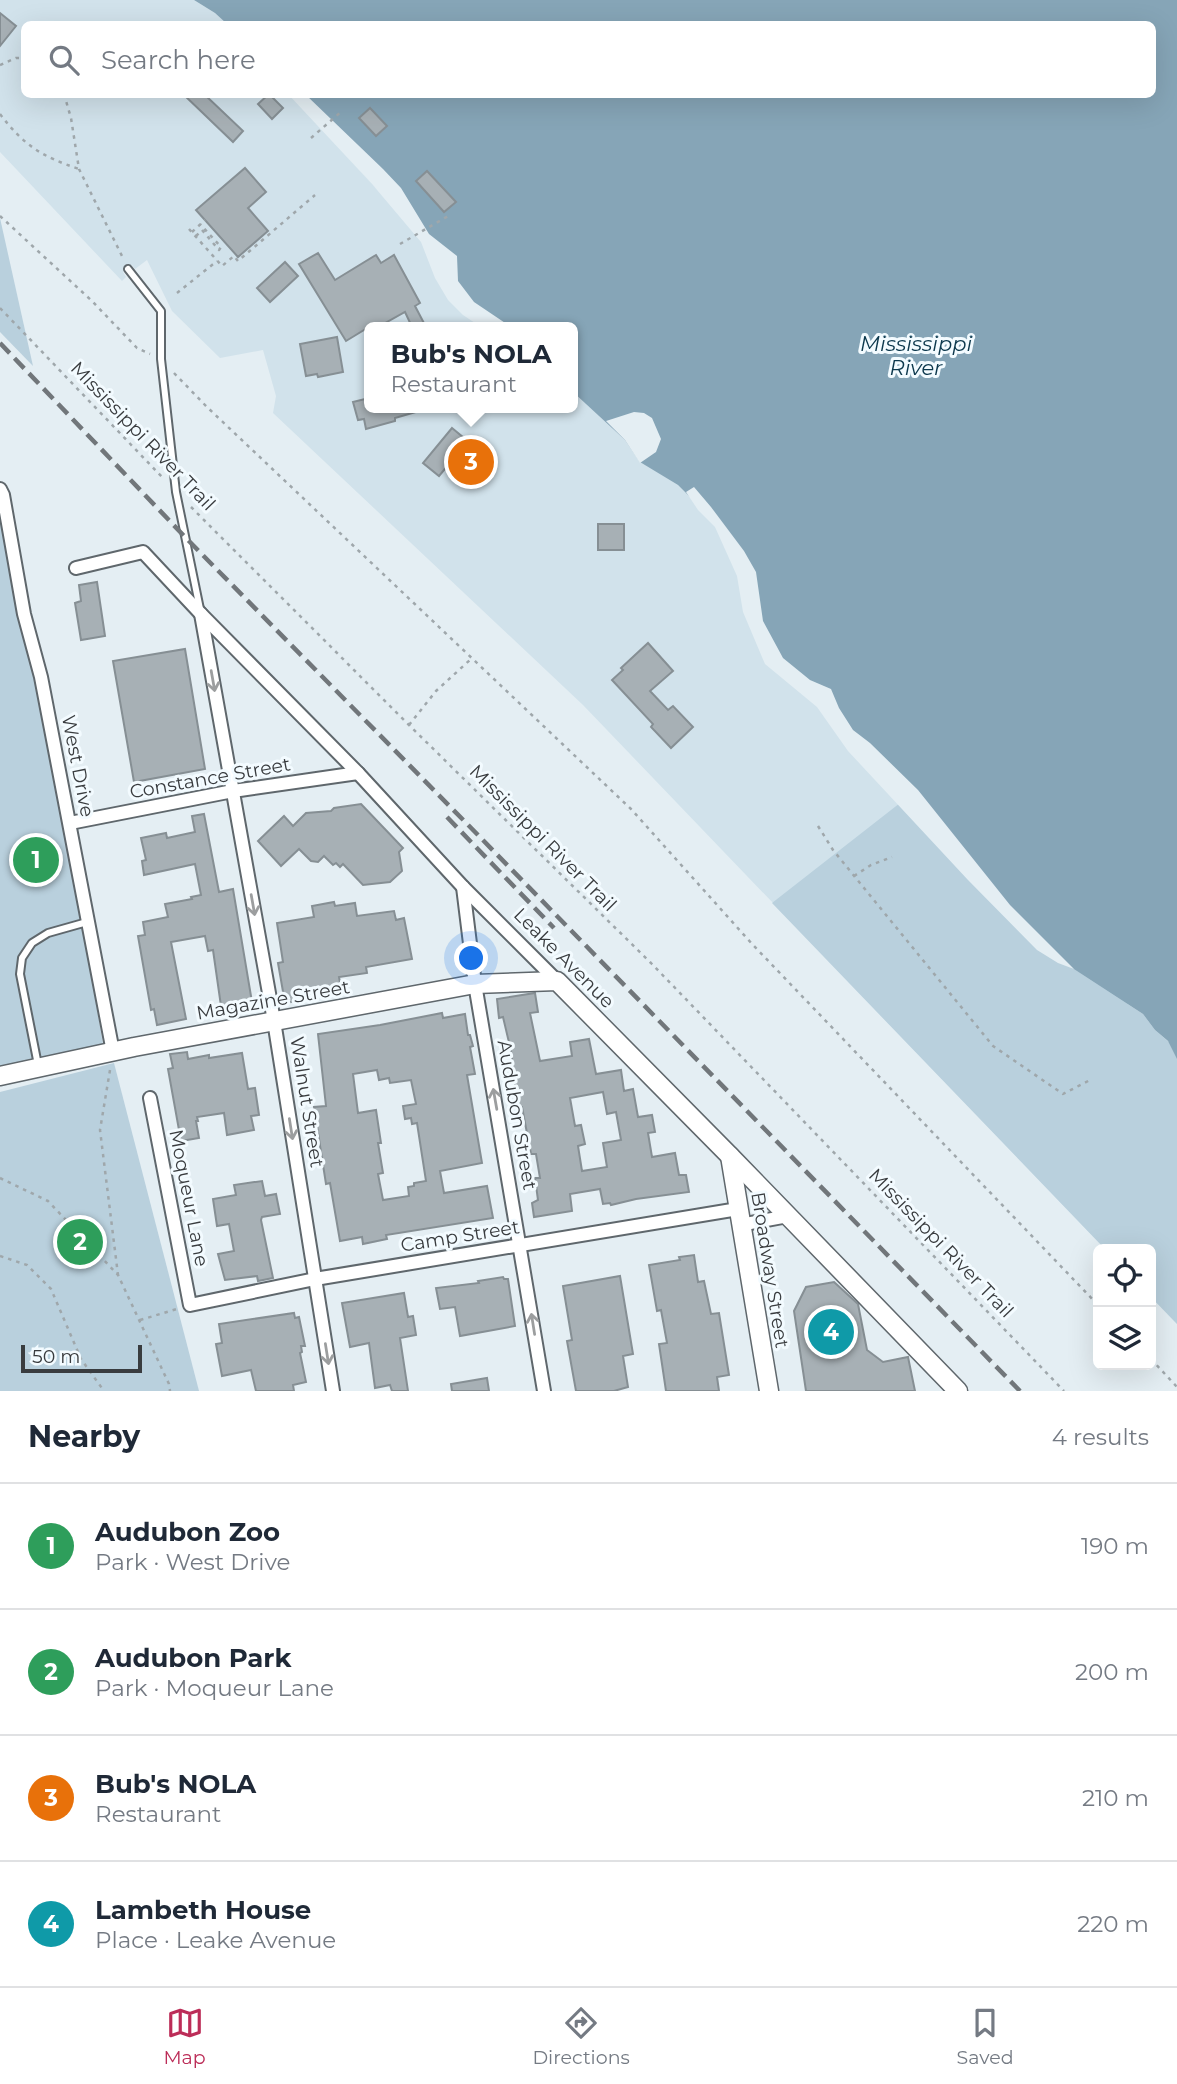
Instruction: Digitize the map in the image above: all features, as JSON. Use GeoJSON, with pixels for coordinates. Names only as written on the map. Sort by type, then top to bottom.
{"type":"FeatureCollection","features":[{"type":"Feature","properties":{"kind":"street","name":"West Drive"},"geometry":{"type":"LineString","coordinates":[[0,489],[24,614],[41,677],[113,1052]]}},
{"type":"Feature","properties":{"kind":"street","name":"Leake Avenue"},"geometry":{"type":"LineString","coordinates":[[76,568],[143,552],[358,773],[463,887],[958,1391]]}},
{"type":"Feature","properties":{"kind":"street","name":"Walnut Street"},"geometry":{"type":"LineString","coordinates":[[201,614],[274,1021],[333,1391]]}},
{"type":"Feature","properties":{"kind":"street","name":"Constance Street"},"geometry":{"type":"LineString","coordinates":[[69,823],[233,791],[358,773]]}},
{"type":"Feature","properties":{"kind":"street","name":"Audubon Street"},"geometry":{"type":"LineString","coordinates":[[463,887],[475,984],[544,1391]]}},
{"type":"Feature","properties":{"kind":"street","name":"Magazine Street"},"geometry":{"type":"LineString","coordinates":[[0,1076],[475,984],[557,981]]}},
{"type":"Feature","properties":{"kind":"street","name":"Moqueur Lane"},"geometry":{"type":"LineString","coordinates":[[150,1097],[190,1305]]}},
{"type":"Feature","properties":{"kind":"street","name":"Broadway Street"},"geometry":{"type":"LineString","coordinates":[[730,1156],[768,1391]]}},
{"type":"Feature","properties":{"kind":"street","name":"Camp Street"},"geometry":{"type":"LineString","coordinates":[[190,1305],[315,1279],[521,1246],[739,1217],[788,1216]]}},
{"type":"Feature","properties":{"kind":"lane"},"geometry":{"type":"LineString","coordinates":[[128,269],[161,311],[161,359],[176,492],[201,614]]}},
{"type":"Feature","properties":{"kind":"lane"},"geometry":{"type":"LineString","coordinates":[[39,1067],[20,974],[22,958],[32,943],[48,933],[87,922]]}},
{"type":"Feature","properties":{"kind":"path"},"geometry":{"type":"LineString","coordinates":[[0,65],[21,58]]}},
{"type":"Feature","properties":{"kind":"path"},"geometry":{"type":"LineString","coordinates":[[65,98],[79,169],[128,269]]}},
{"type":"Feature","properties":{"kind":"path"},"geometry":{"type":"LineString","coordinates":[[312,138],[342,111]]}},
{"type":"Feature","properties":{"kind":"path"},"geometry":{"type":"LineString","coordinates":[[0,114],[38,152],[49,159],[79,169]]}},
{"type":"Feature","properties":{"kind":"path"},"geometry":{"type":"LineString","coordinates":[[205,220],[191,230],[222,265],[234,256],[239,261],[315,195]]}},
{"type":"Feature","properties":{"kind":"path"},"geometry":{"type":"LineString","coordinates":[[400,244],[450,215]]}},
{"type":"Feature","properties":{"kind":"path"},"geometry":{"type":"LineString","coordinates":[[0,216],[92,301],[137,348],[161,359],[206,407],[631,810],[753,945],[1093,1300]]}},
{"type":"Feature","properties":{"kind":"path"},"geometry":{"type":"LineString","coordinates":[[196,236],[202,230],[219,250],[221,247],[200,224]]}},
{"type":"Feature","properties":{"kind":"path"},"geometry":{"type":"LineString","coordinates":[[177,293],[217,261]]}},
{"type":"Feature","properties":{"kind":"path","name":"Mississippi River Trail"},"geometry":{"type":"LineString","coordinates":[[0,308],[176,492],[651,963],[1064,1391]]}},
{"type":"Feature","properties":{"kind":"path"},"geometry":{"type":"LineString","coordinates":[[409,725],[436,691],[471,659]]}},
{"type":"Feature","properties":{"kind":"path"},"geometry":{"type":"LineString","coordinates":[[818,826],[833,850],[993,1046],[1063,1094],[1092,1079]]}},
{"type":"Feature","properties":{"kind":"path"},"geometry":{"type":"LineString","coordinates":[[854,876],[871,865],[892,857]]}},
{"type":"Feature","properties":{"kind":"path"},"geometry":{"type":"LineString","coordinates":[[113,1052],[100,1130],[118,1275],[170,1391]]}},
{"type":"Feature","properties":{"kind":"path"},"geometry":{"type":"LineString","coordinates":[[0,1178],[48,1201],[118,1275]]}},
{"type":"Feature","properties":{"kind":"path"},"geometry":{"type":"LineString","coordinates":[[0,1256],[27,1265],[51,1289],[81,1359],[104,1391]]}},
{"type":"Feature","properties":{"kind":"path"},"geometry":{"type":"LineString","coordinates":[[139,1320],[190,1305]]}},
{"type":"Feature","properties":{"kind":"path"},"geometry":{"type":"LineString","coordinates":[[1156,1364],[1177,1387]]}},
{"type":"Feature","properties":{"kind":"shaded area"},"geometry":{"type":"Polygon","coordinates":[[[0,0],[194,0],[224,21],[21,21],[21,98],[294,98],[424,240],[483,322],[364,322],[364,413],[578,413],[578,397],[625,440],[640,461],[678,485],[718,525],[819,705],[1040,947],[1128,1003],[1177,1324],[1156,1302],[1156,1244],[1100,1244],[583,705],[273,413],[276,396],[263,350],[220,358],[172,311],[147,260],[135,269],[132,265],[123,272],[126,277],[122,281],[0,152],[0,0]]]}},
{"type":"Feature","properties":{"kind":"shaded area"},"geometry":{"type":"Polygon","coordinates":[[[0,218],[33,366],[0,332],[0,218]]]}},
{"type":"Feature","properties":{"kind":"shaded area"},"geometry":{"type":"Polygon","coordinates":[[[0,490],[41,677],[103,1044],[0,1069],[0,490]]]}},
{"type":"Feature","properties":{"kind":"shaded area"},"geometry":{"type":"Polygon","coordinates":[[[900,803],[1040,947],[1143,1014],[1155,1030],[1177,1049],[1177,1324],[1156,1302],[1156,1244],[1100,1244],[772,903],[900,803]]]}},
{"type":"Feature","properties":{"kind":"shaded area"},"geometry":{"type":"Polygon","coordinates":[[[114,1063],[199,1391],[0,1391],[0,1092],[114,1063]]]}},
{"type":"Feature","properties":{"kind":"water","name":"Mississippi River"},"geometry":{"type":"Polygon","coordinates":[[[194,0],[1177,0],[1177,1059],[1168,1041],[1143,1014],[1040,947],[819,705],[768,664],[741,575],[718,525],[678,485],[640,462],[625,440],[578,397],[578,322],[483,322],[424,240],[294,98],[1156,98],[1156,21],[224,21],[194,0]]]}},
{"type":"Feature","properties":{"kind":"pier"},"geometry":{"type":"Polygon","coordinates":[[[292,98],[309,98],[401,188],[429,234],[457,256],[458,281],[474,302],[504,322],[474,322],[448,300],[435,278],[421,242],[372,184],[292,98]]]}},
{"type":"Feature","properties":{"kind":"pier"},"geometry":{"type":"Polygon","coordinates":[[[634,412],[644,413],[652,418],[661,439],[656,452],[640,463],[625,440],[606,421],[634,412]]]}},
{"type":"Feature","properties":{"kind":"pier"},"geometry":{"type":"Polygon","coordinates":[[[694,487],[744,551],[756,572],[763,621],[783,658],[810,680],[831,689],[853,730],[918,790],[1010,905],[1074,969],[1037,950],[848,751],[817,707],[765,664],[743,612],[737,576],[715,527],[698,510],[686,492],[694,487]]]}},
{"type":"Feature","properties":{"kind":"building"},"geometry":{"type":"Polygon","coordinates":[[[0,13],[16,26],[0,46],[0,13]]]}},
{"type":"Feature","properties":{"kind":"building"},"geometry":{"type":"Polygon","coordinates":[[[187,98],[208,98],[243,131],[233,142],[187,98]]]}},
{"type":"Feature","properties":{"kind":"building"},"geometry":{"type":"Polygon","coordinates":[[[265,98],[273,98],[283,108],[272,119],[258,104],[265,98]]]}},
{"type":"Feature","properties":{"kind":"building"},"geometry":{"type":"Polygon","coordinates":[[[370,108],[387,126],[376,136],[359,118],[370,108]]]}},
{"type":"Feature","properties":{"kind":"building"},"geometry":{"type":"Polygon","coordinates":[[[245,168],[266,192],[248,208],[268,231],[238,257],[196,210],[245,168]]]}},
{"type":"Feature","properties":{"kind":"building"},"geometry":{"type":"Polygon","coordinates":[[[427,171],[456,202],[444,212],[416,181],[427,171]]]}},
{"type":"Feature","properties":{"kind":"building"},"geometry":{"type":"Polygon","coordinates":[[[318,253],[335,280],[376,255],[381,263],[394,255],[420,303],[415,306],[423,322],[410,322],[405,312],[387,322],[364,322],[364,330],[346,341],[299,264],[318,253]]]}},
{"type":"Feature","properties":{"kind":"building"},"geometry":{"type":"Polygon","coordinates":[[[285,262],[298,276],[270,302],[257,288],[285,262]]]}},
{"type":"Feature","properties":{"kind":"building"},"geometry":{"type":"Polygon","coordinates":[[[337,337],[343,372],[318,377],[317,374],[306,376],[300,344],[337,337]]]}},
{"type":"Feature","properties":{"kind":"building"},"geometry":{"type":"Polygon","coordinates":[[[364,399],[364,413],[412,413],[366,429],[364,419],[358,420],[353,402],[364,399]]]}},
{"type":"Feature","properties":{"kind":"building"},"geometry":{"type":"Polygon","coordinates":[[[452,428],[470,443],[439,476],[423,463],[452,428]]]}},
{"type":"Feature","properties":{"kind":"building"},"geometry":{"type":"Polygon","coordinates":[[[598,524],[624,524],[624,550],[598,550],[598,524]]]}},
{"type":"Feature","properties":{"kind":"building"},"geometry":{"type":"Polygon","coordinates":[[[97,582],[105,636],[81,640],[75,603],[81,601],[79,585],[97,582]]]}},
{"type":"Feature","properties":{"kind":"building"},"geometry":{"type":"Polygon","coordinates":[[[648,643],[673,671],[650,691],[668,710],[673,706],[693,727],[671,748],[651,727],[653,724],[612,680],[648,643]]]}},
{"type":"Feature","properties":{"kind":"building"},"geometry":{"type":"Polygon","coordinates":[[[185,649],[205,769],[134,782],[113,661],[185,649]]]}},
{"type":"Feature","properties":{"kind":"building"},"geometry":{"type":"Polygon","coordinates":[[[361,804],[403,848],[399,852],[402,871],[390,882],[363,885],[343,864],[340,867],[336,863],[333,865],[324,856],[318,862],[311,861],[299,849],[281,866],[258,841],[284,816],[293,826],[306,813],[361,804]]]}},
{"type":"Feature","properties":{"kind":"building"},"geometry":{"type":"Polygon","coordinates":[[[204,814],[219,892],[233,889],[253,1008],[222,1013],[213,950],[208,951],[205,936],[171,942],[186,1019],[157,1025],[154,1009],[151,1010],[138,936],[145,935],[143,922],[168,917],[165,904],[201,895],[195,864],[144,875],[142,861],[146,860],[141,838],[166,833],[167,838],[195,832],[192,816],[204,814]]]}},
{"type":"Feature","properties":{"kind":"building"},"geometry":{"type":"Polygon","coordinates":[[[334,902],[335,906],[355,903],[357,916],[394,911],[396,920],[404,918],[412,959],[366,967],[367,973],[339,977],[341,988],[306,994],[307,999],[285,1003],[278,963],[283,962],[277,923],[314,917],[312,906],[334,902]]]}},
{"type":"Feature","properties":{"kind":"building"},"geometry":{"type":"Polygon","coordinates":[[[535,993],[538,1012],[530,1013],[540,1061],[572,1056],[570,1042],[589,1039],[596,1074],[621,1070],[624,1091],[633,1089],[638,1117],[652,1115],[655,1132],[648,1133],[652,1157],[675,1153],[679,1175],[686,1175],[689,1192],[611,1205],[603,1204],[600,1189],[570,1194],[572,1211],[534,1217],[532,1203],[538,1200],[535,1178],[540,1178],[536,1154],[531,1154],[522,1107],[518,1107],[511,1051],[503,1017],[499,1018],[497,999],[535,993]],[[603,1092],[570,1098],[575,1126],[581,1125],[585,1144],[578,1146],[582,1171],[607,1167],[603,1143],[621,1140],[616,1112],[607,1114],[603,1092]]]}},
{"type":"Feature","properties":{"kind":"building"},"geometry":{"type":"Polygon","coordinates":[[[442,1013],[443,1018],[465,1014],[468,1035],[473,1046],[470,1047],[475,1074],[467,1075],[482,1163],[440,1171],[444,1193],[487,1186],[493,1218],[386,1235],[387,1239],[363,1244],[362,1237],[340,1241],[330,1183],[326,1184],[314,1107],[326,1106],[318,1034],[442,1013]],[[377,1070],[353,1074],[358,1113],[376,1110],[383,1173],[378,1174],[383,1200],[409,1196],[408,1187],[426,1181],[417,1123],[412,1124],[411,1118],[405,1119],[403,1106],[416,1104],[411,1080],[390,1083],[389,1078],[379,1080],[377,1070]]]}},
{"type":"Feature","properties":{"kind":"building"},"geometry":{"type":"Polygon","coordinates":[[[187,1052],[188,1059],[242,1053],[248,1089],[255,1088],[259,1115],[251,1116],[254,1130],[227,1135],[224,1113],[197,1117],[199,1138],[181,1141],[168,1069],[173,1068],[170,1054],[187,1052]]]}},
{"type":"Feature","properties":{"kind":"building"},"geometry":{"type":"Polygon","coordinates":[[[262,1181],[265,1196],[276,1194],[280,1214],[262,1217],[261,1220],[273,1278],[258,1281],[257,1276],[225,1280],[218,1254],[234,1251],[229,1224],[217,1226],[213,1199],[236,1195],[234,1185],[262,1181]]]}},
{"type":"Feature","properties":{"kind":"building"},"geometry":{"type":"Polygon","coordinates":[[[694,1255],[698,1282],[704,1281],[711,1314],[719,1313],[729,1375],[717,1377],[719,1391],[666,1391],[659,1344],[667,1343],[661,1310],[657,1311],[649,1265],[694,1255]]]}},
{"type":"Feature","properties":{"kind":"building"},"geometry":{"type":"Polygon","coordinates":[[[620,1276],[633,1354],[623,1356],[628,1387],[614,1391],[576,1391],[567,1341],[572,1340],[563,1286],[620,1276]]]}},
{"type":"Feature","properties":{"kind":"building"},"geometry":{"type":"Polygon","coordinates":[[[503,1277],[508,1279],[515,1326],[460,1336],[455,1307],[440,1309],[436,1288],[503,1277]]]}},
{"type":"Feature","properties":{"kind":"building"},"geometry":{"type":"Polygon","coordinates":[[[834,1282],[858,1304],[867,1350],[883,1362],[908,1357],[915,1391],[806,1391],[794,1311],[806,1287],[834,1282]]]}},
{"type":"Feature","properties":{"kind":"building"},"geometry":{"type":"Polygon","coordinates":[[[404,1293],[408,1317],[413,1316],[416,1335],[400,1338],[408,1391],[392,1391],[390,1385],[375,1388],[369,1343],[350,1347],[342,1303],[404,1293]]]}},
{"type":"Feature","properties":{"kind":"building"},"geometry":{"type":"Polygon","coordinates":[[[294,1313],[295,1318],[299,1317],[305,1346],[301,1346],[300,1353],[306,1382],[293,1385],[294,1391],[256,1391],[251,1370],[222,1376],[216,1344],[222,1343],[219,1324],[294,1313]]]}},
{"type":"Feature","properties":{"kind":"building"},"geometry":{"type":"Polygon","coordinates":[[[487,1378],[489,1391],[452,1391],[451,1384],[487,1378]]]}},
{"type":"Feature","properties":{"kind":"railway"},"geometry":{"type":"LineString","coordinates":[[0,343],[185,537],[1020,1391]]}},
{"type":"Feature","properties":{"kind":"railway"},"geometry":{"type":"LineString","coordinates":[[447,817],[554,928]]}},
{"type":"Feature","properties":{"kind":"place","name":"Bub's NOLA"},"geometry":{"type":"Point","coordinates":[471,462]}},
{"type":"Feature","properties":{"kind":"place","name":"Audubon Zoo"},"geometry":{"type":"Point","coordinates":[36,860]}},
{"type":"Feature","properties":{"kind":"place","name":"Audubon Park"},"geometry":{"type":"Point","coordinates":[80,1242]}},
{"type":"Feature","properties":{"kind":"place","name":"Lambeth House"},"geometry":{"type":"Point","coordinates":[831,1332]}}]}
